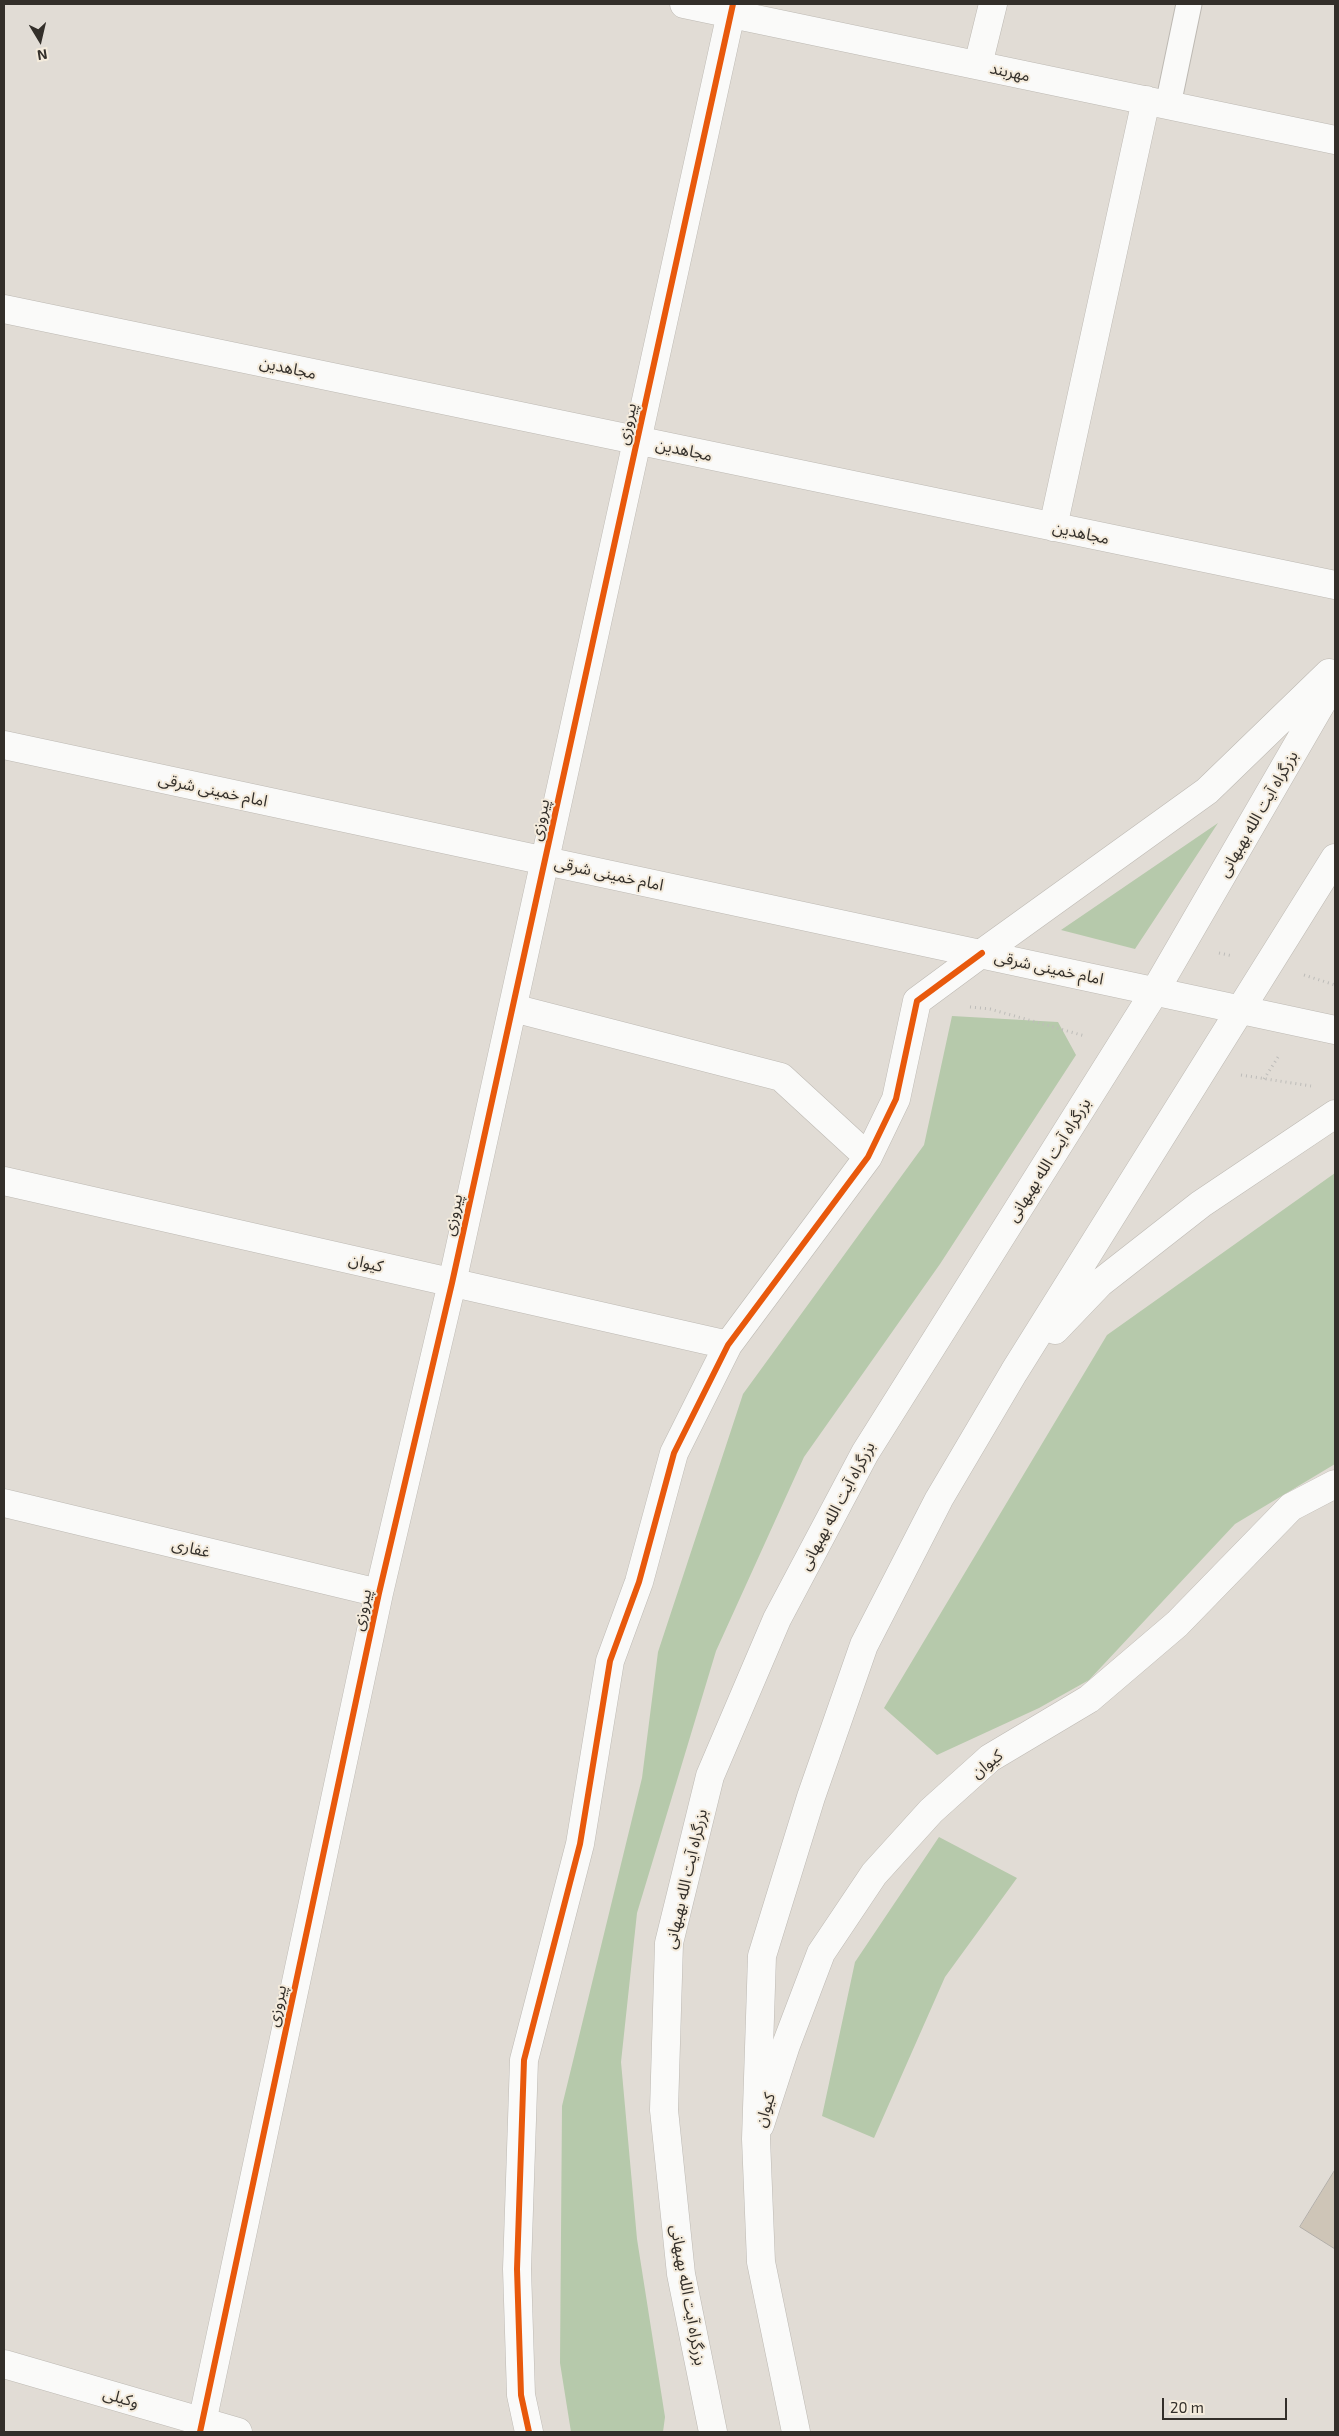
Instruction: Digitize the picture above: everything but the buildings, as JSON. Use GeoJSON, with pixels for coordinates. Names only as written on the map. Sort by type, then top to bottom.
{"type":"FeatureCollection","features":[{"type":"Feature","properties":{"kind":"main road","name":"مهربند"},"geometry":{"type":"LineString","coordinates":[[684,4],[732,9],[978,65],[1335,140]]}},
{"type":"Feature","properties":{"kind":"main road"},"geometry":{"type":"LineString","coordinates":[[978,65],[993,4]]}},
{"type":"Feature","properties":{"kind":"main road","name":"پیروزی"},"geometry":{"type":"LineString","coordinates":[[201,2427],[379,1593],[452,1283],[732,9]]}},
{"type":"Feature","properties":{"kind":"main road"},"geometry":{"type":"LineString","coordinates":[[1053,527],[1157,102]]}},
{"type":"Feature","properties":{"kind":"main road","name":"مجاهدین"},"geometry":{"type":"LineString","coordinates":[[4,309],[1335,585]]}},
{"type":"Feature","properties":{"kind":"main road"},"geometry":{"type":"LineString","coordinates":[[529,2432],[521,2395],[517,2269],[524,2060],[580,1844],[610,1661],[639,1582],[674,1453],[728,1345],[868,1157],[896,1099],[917,1001],[1207,791],[1335,667]]}},
{"type":"Feature","properties":{"kind":"main road","name":"بزرگراه آیت الله بهبهانی"},"geometry":{"type":"LineString","coordinates":[[714,2432],[681,2274],[664,2110],[669,1943],[710,1776],[777,1619],[865,1452],[1156,991],[1335,680]]}},
{"type":"Feature","properties":{"kind":"main road","name":"امام خمینی شرقی"},"geometry":{"type":"LineString","coordinates":[[4,745],[1242,1009]]}},
{"type":"Feature","properties":{"kind":"main road"},"geometry":{"type":"LineString","coordinates":[[796,2432],[762,2262],[756,2139],[762,1956],[811,1797],[864,1645],[939,1500],[1014,1372],[1335,858]]}},
{"type":"Feature","properties":{"kind":"main road"},"geometry":{"type":"LineString","coordinates":[[513,1008],[781,1077],[868,1157]]}},
{"type":"Feature","properties":{"kind":"main road"},"geometry":{"type":"LineString","coordinates":[[1242,1009],[1335,1030]]}},
{"type":"Feature","properties":{"kind":"main road"},"geometry":{"type":"LineString","coordinates":[[1014,1372],[1100,1283],[1200,1204],[1335,1114]]}},
{"type":"Feature","properties":{"kind":"main road","name":"کیوان"},"geometry":{"type":"LineString","coordinates":[[4,1181],[728,1345]]}},
{"type":"Feature","properties":{"kind":"main road","name":"کیوان"},"geometry":{"type":"LineString","coordinates":[[756,2139],[786,2045],[821,1953],[874,1874],[931,1811],[990,1758],[1089,1699],[1176,1624],[1291,1507],[1335,1484]]}},
{"type":"Feature","properties":{"kind":"main road","name":"غفاری"},"geometry":{"type":"LineString","coordinates":[[4,1503],[379,1593]]}},
{"type":"Feature","properties":{"kind":"main road","name":"وکیلی"},"geometry":{"type":"LineString","coordinates":[[4,2364],[201,2427],[238,2432]]}},
{"type":"Feature","properties":{"kind":"lane"},"geometry":{"type":"LineString","coordinates":[[1157,102],[1189,4]]}},
{"type":"Feature","properties":{"kind":"green space"},"geometry":{"type":"Polygon","coordinates":[[[1218,823],[1135,949],[1061,930],[1218,823]]]}},
{"type":"Feature","properties":{"kind":"green space"},"geometry":{"type":"Polygon","coordinates":[[[952,1016],[1058,1022],[1076,1055],[940,1264],[804,1457],[716,1651],[637,1913],[621,2062],[637,2239],[665,2417],[663,2432],[571,2432],[560,2363],[562,2106],[642,1778],[658,1652],[743,1394],[924,1145],[952,1016]]]}},
{"type":"Feature","properties":{"kind":"green space"},"geometry":{"type":"Polygon","coordinates":[[[1335,1173],[1335,1464],[1235,1524],[1089,1680],[1039,1708],[937,1755],[884,1708],[1107,1335],[1335,1173]]]}},
{"type":"Feature","properties":{"kind":"green space"},"geometry":{"type":"Polygon","coordinates":[[[939,1837],[1017,1878],[945,1977],[874,2138],[822,2116],[855,1962],[939,1837]]]}},
{"type":"Feature","properties":{"kind":"cycle path"},"geometry":{"type":"LineString","coordinates":[[200,2432],[379,1593],[452,1283],[733,4]]}},
{"type":"Feature","properties":{"kind":"cycle path"},"geometry":{"type":"LineString","coordinates":[[529,2432],[521,2395],[517,2269],[524,2060],[580,1844],[610,1661],[639,1582],[674,1453],[728,1345],[868,1157],[896,1099],[917,1001],[982,953]]}}]}
